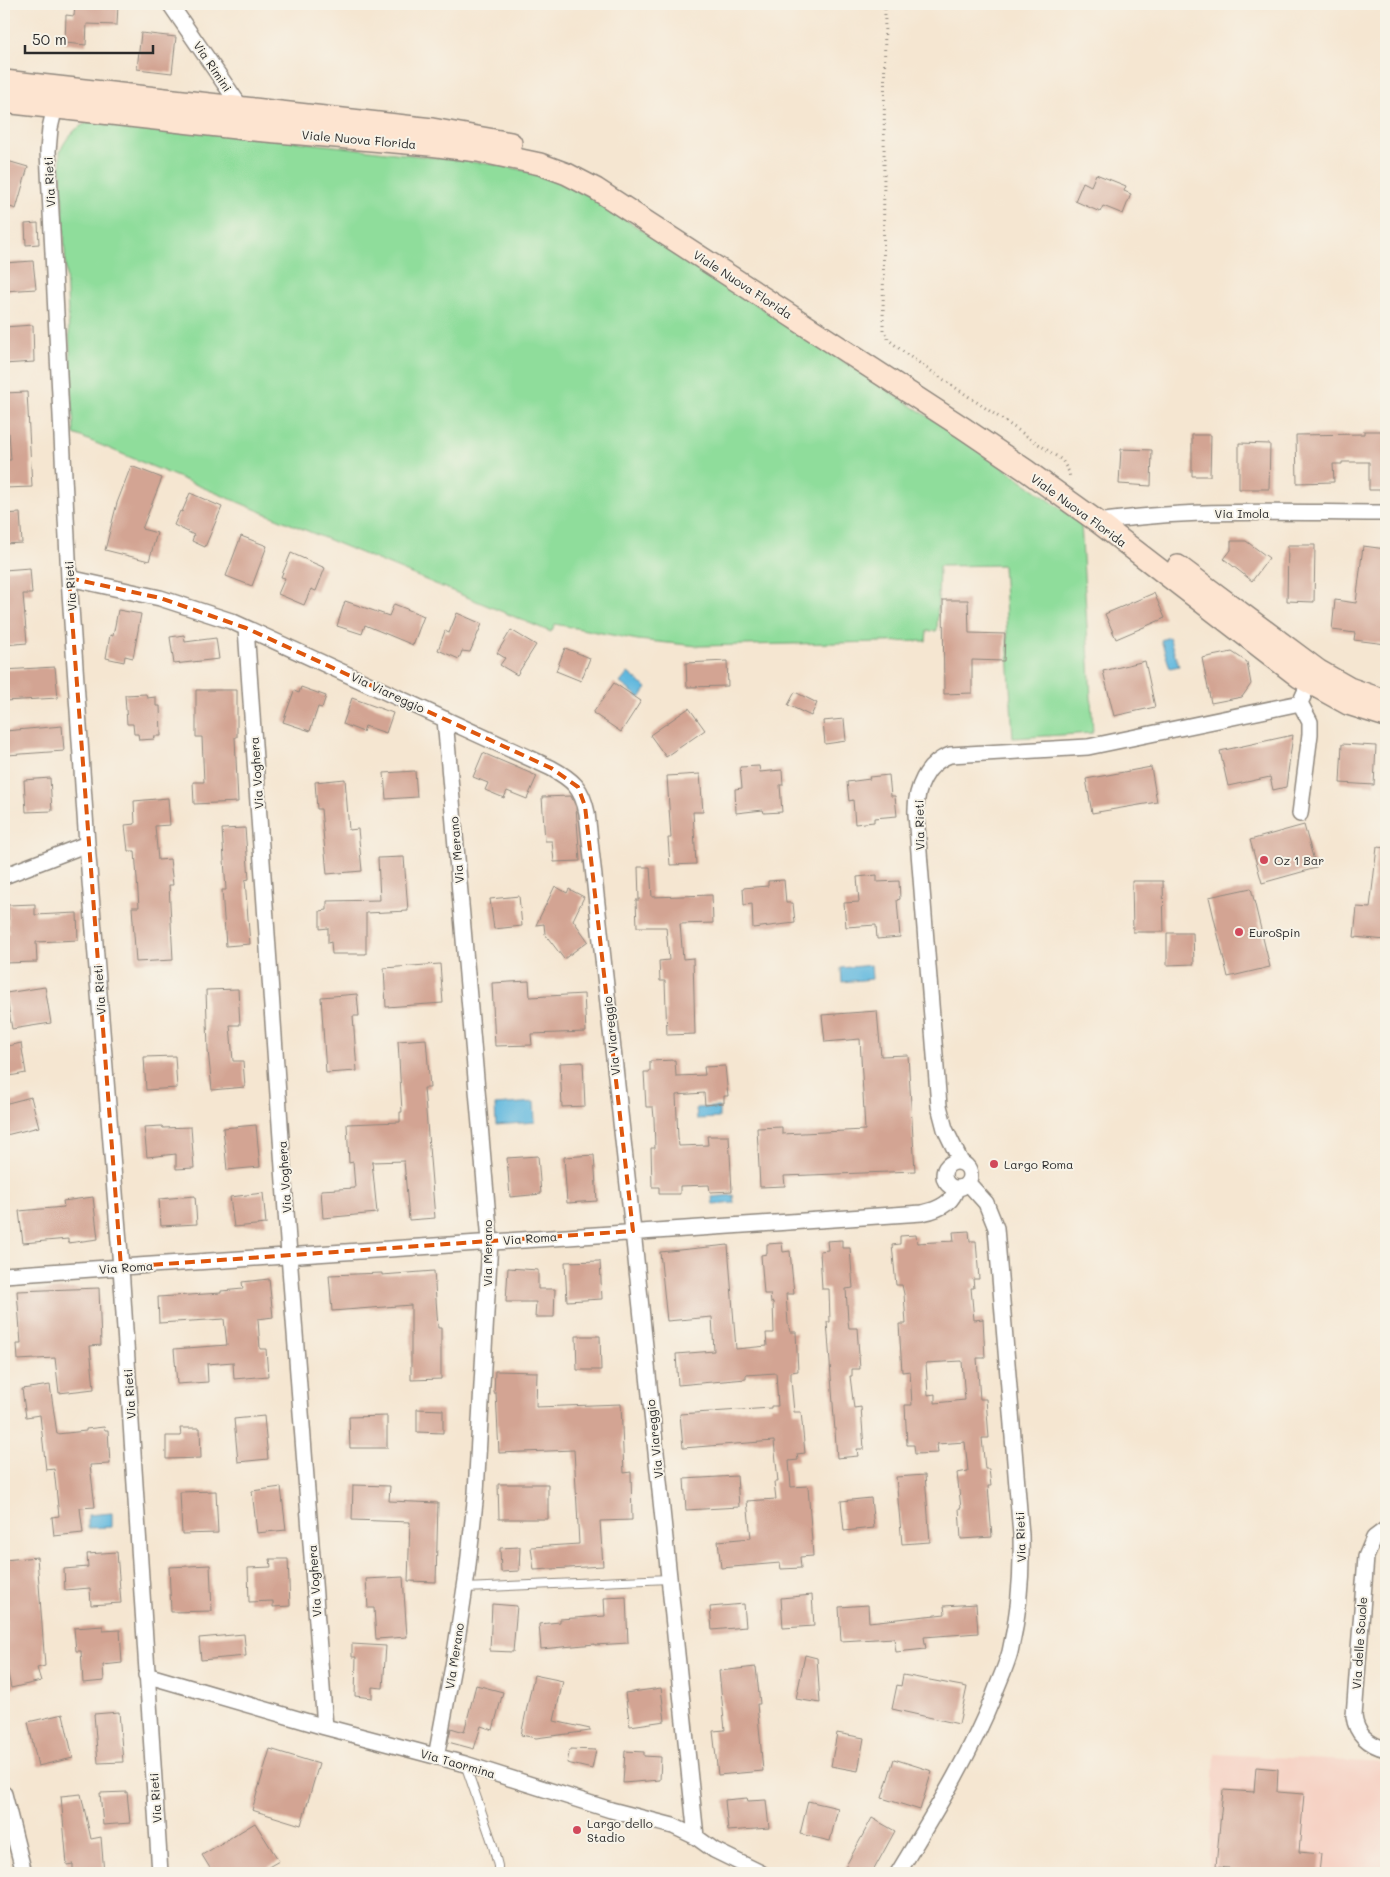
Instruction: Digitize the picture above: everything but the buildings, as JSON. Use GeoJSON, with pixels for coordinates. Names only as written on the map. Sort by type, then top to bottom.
{"type":"FeatureCollection","features":[{"type":"Feature","properties":{"kind":"street","name":"Via Rimini"},"geometry":{"type":"LineString","coordinates":[[170,4],[254,130]]}},
{"type":"Feature","properties":{"kind":"street","name":"Viale Nuova Florida"},"geometry":{"type":"LineString","coordinates":[[4,80],[479,136],[535,149],[588,169],[972,417],[1070,485],[1107,521],[1309,683],[1348,704],[1386,716]]}},
{"type":"Feature","properties":{"kind":"street","name":"Viale Nuova Florida"},"geometry":{"type":"LineString","coordinates":[[4,104],[55,107],[254,130],[478,151],[540,164],[576,178],[596,189],[1107,521],[1319,671],[1349,688],[1386,701]]}},
{"type":"Feature","properties":{"kind":"street","name":"Via Rieti"},"geometry":{"type":"LineString","coordinates":[[55,107],[50,128],[48,151],[69,578],[121,1267],[160,1873]]}},
{"type":"Feature","properties":{"kind":"street","name":"Via Imola"},"geometry":{"type":"LineString","coordinates":[[1107,521],[1162,515],[1214,513],[1386,513]]}},
{"type":"Feature","properties":{"kind":"street","name":"Via Viareggio"},"geometry":{"type":"LineString","coordinates":[[69,578],[160,598],[246,628],[445,718],[560,773],[574,783],[582,796],[588,822],[633,1231],[696,1837]]}},
{"type":"Feature","properties":{"kind":"street","name":"Via Voghera"},"geometry":{"type":"LineString","coordinates":[[246,628],[324,1727]]}},
{"type":"Feature","properties":{"kind":"street"},"geometry":{"type":"LineString","coordinates":[[1300,814],[1310,722],[1300,703],[1309,683]]}},
{"type":"Feature","properties":{"kind":"street","name":"Via Rieti"},"geometry":{"type":"LineString","coordinates":[[961,1162],[945,1130],[939,1106],[916,814],[918,792],[928,770],[938,760],[950,755],[1088,747],[1300,703]]}},
{"type":"Feature","properties":{"kind":"street","name":"Via Merano"},"geometry":{"type":"LineString","coordinates":[[436,1757],[454,1666],[476,1493],[490,1241],[445,718]]}},
{"type":"Feature","properties":{"kind":"street"},"geometry":{"type":"LineString","coordinates":[[4,876],[88,844]]}},
{"type":"Feature","properties":{"kind":"street"},"geometry":{"type":"LineString","coordinates":[[952,1162],[961,1162],[970,1171],[970,1180],[962,1186],[952,1187],[945,1181],[944,1173],[952,1162]]}},
{"type":"Feature","properties":{"kind":"street","name":"Via Rieti"},"geometry":{"type":"LineString","coordinates":[[898,1873],[955,1777],[982,1724],[1007,1660],[1017,1613],[1021,1535],[996,1228],[986,1203],[962,1186]]}},
{"type":"Feature","properties":{"kind":"street","name":"Via Roma"},"geometry":{"type":"LineString","coordinates":[[4,1275],[922,1212],[946,1204],[962,1186]]}},
{"type":"Feature","properties":{"kind":"street","name":"Via delle Scuole"},"geometry":{"type":"LineString","coordinates":[[1386,1529],[1374,1538],[1366,1557],[1354,1716],[1357,1729],[1362,1735],[1375,1746],[1386,1749]]}},
{"type":"Feature","properties":{"kind":"street","name":"Via Taormina"},"geometry":{"type":"LineString","coordinates":[[146,1674],[324,1727],[465,1764],[611,1810],[673,1826],[696,1837],[714,1850],[761,1873]]}},
{"type":"Feature","properties":{"kind":"street"},"geometry":{"type":"LineString","coordinates":[[4,1794],[24,1873]]}},
{"type":"Feature","properties":{"kind":"lane"},"geometry":{"type":"LineString","coordinates":[[465,1588],[669,1579]]}},
{"type":"Feature","properties":{"kind":"lane"},"geometry":{"type":"LineString","coordinates":[[465,1764],[495,1851],[498,1873]]}},
{"type":"Feature","properties":{"kind":"path"},"geometry":{"type":"LineString","coordinates":[[884,4],[883,330],[889,340],[906,354],[1062,460],[1069,472],[1070,485]]}},
{"type":"Feature","properties":{"kind":"highlighted area"},"geometry":{"type":"Polygon","coordinates":[[[69,578],[160,598],[246,628],[551,768],[578,787],[585,806],[633,1231],[121,1267],[69,578]]]}},
{"type":"Feature","properties":{"kind":"shaded area"},"geometry":{"type":"Polygon","coordinates":[[[1215,1754],[1386,1763],[1386,1873],[1209,1873],[1215,1754]]]}},
{"type":"Feature","properties":{"kind":"green space"},"geometry":{"type":"Polygon","coordinates":[[[101,119],[499,165],[559,181],[579,189],[978,449],[1081,523],[1093,733],[1013,738],[1003,565],[939,566],[937,631],[927,631],[926,641],[698,646],[638,640],[555,624],[551,632],[74,434],[60,152],[71,134],[88,122],[101,119]]]}},
{"type":"Feature","properties":{"kind":"water"},"geometry":{"type":"Polygon","coordinates":[[[1169,637],[1179,666],[1170,668],[1161,640],[1169,637]]]}},
{"type":"Feature","properties":{"kind":"water"},"geometry":{"type":"Polygon","coordinates":[[[628,673],[647,688],[640,698],[620,683],[628,673]]]}},
{"type":"Feature","properties":{"kind":"water"},"geometry":{"type":"Polygon","coordinates":[[[871,965],[872,979],[842,982],[841,968],[871,965]]]}},
{"type":"Feature","properties":{"kind":"water"},"geometry":{"type":"Polygon","coordinates":[[[534,1102],[535,1122],[496,1125],[495,1105],[534,1102]]]}},
{"type":"Feature","properties":{"kind":"water"},"geometry":{"type":"Polygon","coordinates":[[[719,1107],[719,1118],[697,1119],[696,1108],[719,1107]]]}},
{"type":"Feature","properties":{"kind":"water"},"geometry":{"type":"Polygon","coordinates":[[[733,1195],[734,1203],[713,1205],[712,1197],[733,1195]]]}},
{"type":"Feature","properties":{"kind":"water"},"geometry":{"type":"Polygon","coordinates":[[[112,1513],[112,1527],[88,1528],[88,1515],[112,1513]]]}},
{"type":"Feature","properties":{"kind":"place","name":"Oz 1 Bar"},"geometry":{"type":"Point","coordinates":[1264,860]}},
{"type":"Feature","properties":{"kind":"place","name":"EuroSpin"},"geometry":{"type":"Point","coordinates":[1239,932]}},
{"type":"Feature","properties":{"kind":"place","name":"Largo Roma"},"geometry":{"type":"Point","coordinates":[994,1164]}},
{"type":"Feature","properties":{"kind":"place","name":"Largo dello Stadio"},"geometry":{"type":"Point","coordinates":[577,1830]}}]}
